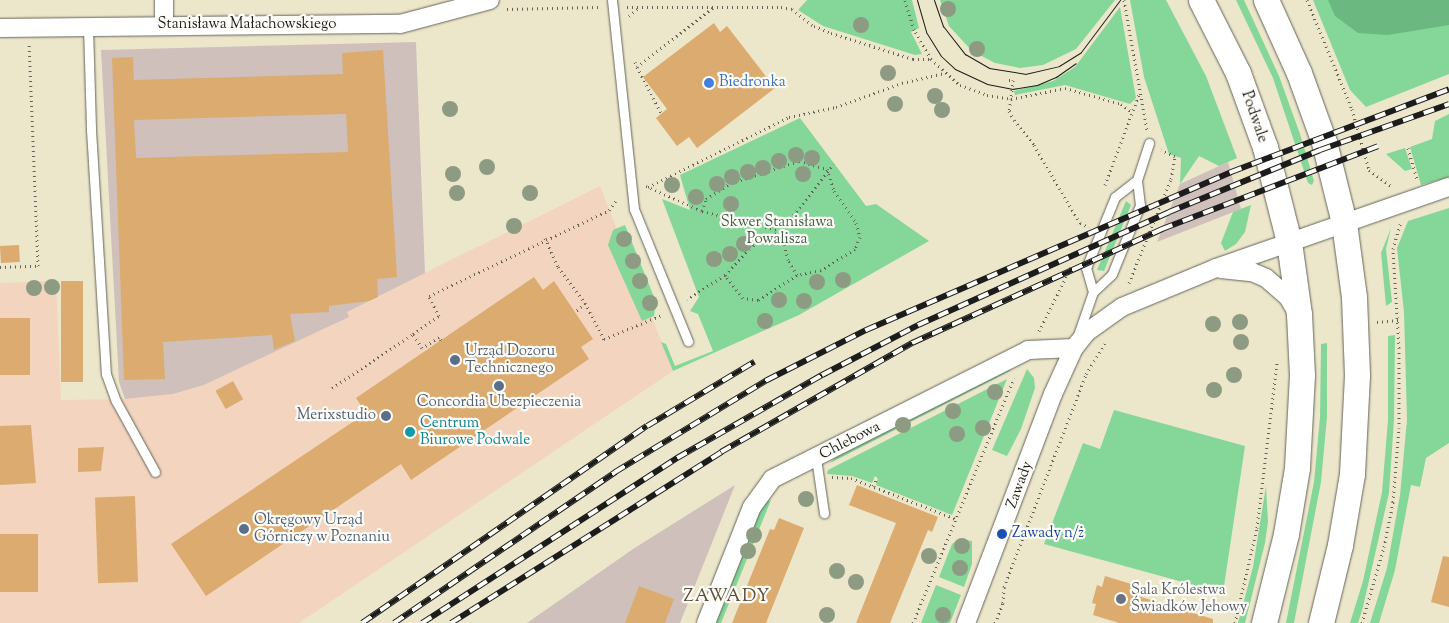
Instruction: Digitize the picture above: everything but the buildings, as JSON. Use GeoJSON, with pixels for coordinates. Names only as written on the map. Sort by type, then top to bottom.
{"type":"FeatureCollection","features":[{"type":"Feature","properties":{"kind":"main road","name":"Podwale"},"geometry":{"type":"LineString","coordinates":[[1201,0],[1248,99],[1274,177],[1289,242],[1301,329],[1302,415],[1297,468],[1286,534],[1264,623]]}},
{"type":"Feature","properties":{"kind":"main road"},"geometry":{"type":"LineString","coordinates":[[1270,4],[1316,116],[1344,223],[1356,324],[1356,438],[1344,522],[1321,623]]}},
{"type":"Feature","properties":{"kind":"street"},"geometry":{"type":"LineString","coordinates":[[164,0],[164,25]]}},
{"type":"Feature","properties":{"kind":"street","name":"Stanisława Małachowskiego"},"geometry":{"type":"LineString","coordinates":[[0,28],[28,35],[88,27],[400,24],[450,5],[497,5]]}},
{"type":"Feature","properties":{"kind":"street","name":"Zawady"},"geometry":{"type":"LineString","coordinates":[[966,623],[1053,394],[1074,348],[1087,332],[1112,312],[1216,268],[1449,187]]}},
{"type":"Feature","properties":{"kind":"street","name":"Zawady"},"geometry":{"type":"LineString","coordinates":[[1216,268],[1252,272],[1272,282],[1292,303],[1301,329]]}},
{"type":"Feature","properties":{"kind":"street","name":"Chlebowa"},"geometry":{"type":"LineString","coordinates":[[706,623],[752,507],[764,486],[817,465],[1028,350],[1074,348]]}},
{"type":"Feature","properties":{"kind":"lane"},"geometry":{"type":"LineString","coordinates":[[613,4],[634,209],[688,341]]}},
{"type":"Feature","properties":{"kind":"lane"},"geometry":{"type":"LineString","coordinates":[[88,27],[106,374],[116,401],[155,472]]}},
{"type":"Feature","properties":{"kind":"lane"},"geometry":{"type":"LineString","coordinates":[[1137,180],[1115,197],[1086,268],[1093,292],[1112,274],[1140,205],[1137,180],[1149,143]]}},
{"type":"Feature","properties":{"kind":"lane","name":"Zawady"},"geometry":{"type":"LineString","coordinates":[[1074,348],[1093,292]]}},
{"type":"Feature","properties":{"kind":"lane"},"geometry":{"type":"LineString","coordinates":[[817,465],[824,513]]}},
{"type":"Feature","properties":{"kind":"path"},"geometry":{"type":"LineString","coordinates":[[905,0],[914,30],[931,59],[945,73],[974,91],[1011,99],[1065,88],[1121,104],[1132,112]]}},
{"type":"Feature","properties":{"kind":"path"},"geometry":{"type":"LineString","coordinates":[[1124,0],[1149,143]]}},
{"type":"Feature","properties":{"kind":"path"},"geometry":{"type":"LineString","coordinates":[[1307,0],[1352,109],[1369,170],[1391,185],[1401,220],[1393,249],[1399,348],[1399,428],[1393,502],[1384,547],[1362,623]]}},
{"type":"Feature","properties":{"kind":"path"},"geometry":{"type":"LineString","coordinates":[[497,5],[613,4],[792,9],[814,26],[831,33],[913,58],[931,59]]}},
{"type":"Feature","properties":{"kind":"path"},"geometry":{"type":"LineString","coordinates":[[626,26],[628,17],[640,6]]}},
{"type":"Feature","properties":{"kind":"path"},"geometry":{"type":"LineString","coordinates":[[621,80],[716,6]]}},
{"type":"Feature","properties":{"kind":"path"},"geometry":{"type":"LineString","coordinates":[[28,35],[37,43]]}},
{"type":"Feature","properties":{"kind":"path"},"geometry":{"type":"LineString","coordinates":[[19,44],[28,35]]}},
{"type":"Feature","properties":{"kind":"path"},"geometry":{"type":"LineString","coordinates":[[0,267],[38,266],[28,35]]}},
{"type":"Feature","properties":{"kind":"path"},"geometry":{"type":"LineString","coordinates":[[632,54],[636,67],[661,113]]}},
{"type":"Feature","properties":{"kind":"path"},"geometry":{"type":"LineString","coordinates":[[647,187],[789,117],[836,107],[902,83],[945,73]]}},
{"type":"Feature","properties":{"kind":"path"},"geometry":{"type":"LineString","coordinates":[[1009,80],[1013,80],[1009,111],[1034,145],[1080,223],[1088,227]]}},
{"type":"Feature","properties":{"kind":"path"},"geometry":{"type":"LineString","coordinates":[[1408,148],[1422,195]]}},
{"type":"Feature","properties":{"kind":"path"},"geometry":{"type":"LineString","coordinates":[[702,210],[706,199],[732,183],[799,161],[828,169]]}},
{"type":"Feature","properties":{"kind":"path"},"geometry":{"type":"LineString","coordinates":[[545,238],[558,267],[585,303],[604,339],[652,321],[725,275],[754,245],[781,231],[828,169],[834,164]]}},
{"type":"Feature","properties":{"kind":"path"},"geometry":{"type":"LineString","coordinates":[[725,275],[743,298],[758,300],[797,275],[821,270],[855,249],[860,237],[856,223],[834,191],[828,169]]}},
{"type":"Feature","properties":{"kind":"path"},"geometry":{"type":"LineString","coordinates":[[332,388],[438,316],[429,296],[545,238],[609,210],[617,199],[616,181],[631,180],[702,210],[781,231]]}},
{"type":"Feature","properties":{"kind":"path"},"geometry":{"type":"LineString","coordinates":[[781,231],[788,260],[797,275]]}},
{"type":"Feature","properties":{"kind":"path"},"geometry":{"type":"LineString","coordinates":[[575,312],[585,303]]}},
{"type":"Feature","properties":{"kind":"path"},"geometry":{"type":"LineString","coordinates":[[413,334],[422,348],[439,337],[441,340]]}},
{"type":"Feature","properties":{"kind":"path"},"geometry":{"type":"LineString","coordinates":[[995,623],[1004,603],[1004,587],[1086,374],[1109,339]]}},
{"type":"Feature","properties":{"kind":"path"},"geometry":{"type":"LineString","coordinates":[[1235,623],[1257,528],[1264,446],[1278,355]]}},
{"type":"Feature","properties":{"kind":"path"},"geometry":{"type":"LineString","coordinates":[[817,465],[826,476],[852,478],[956,519]]}},
{"type":"Feature","properties":{"kind":"path"},"geometry":{"type":"LineString","coordinates":[[873,486],[877,477]]}},
{"type":"Feature","properties":{"kind":"shaded area"},"geometry":{"type":"Polygon","coordinates":[[[416,42],[425,273],[347,312],[349,317],[204,385],[173,394],[125,399],[119,382],[101,50],[416,42]]]}},
{"type":"Feature","properties":{"kind":"shaded area"},"geometry":{"type":"Polygon","coordinates":[[[1228,162],[1241,209],[1157,242],[1180,184],[1228,162]]]}},
{"type":"Feature","properties":{"kind":"shaded area"},"geometry":{"type":"Polygon","coordinates":[[[600,186],[673,371],[299,623],[0,623],[0,283],[56,281],[61,400],[125,399],[173,394],[204,385],[348,317],[346,312],[600,186]]]}},
{"type":"Feature","properties":{"kind":"shaded area"},"geometry":{"type":"Polygon","coordinates":[[[735,485],[680,623],[527,623],[633,549],[735,485]]]}},
{"type":"Feature","properties":{"kind":"green space"},"geometry":{"type":"Polygon","coordinates":[[[807,0],[912,0],[919,28],[911,32],[922,54],[915,55],[823,26],[798,10],[807,0]]]}},
{"type":"Feature","properties":{"kind":"green space"},"geometry":{"type":"Polygon","coordinates":[[[940,0],[1115,0],[1076,49],[1043,65],[1020,68],[995,63],[972,51],[949,26],[940,0]]]}},
{"type":"Feature","properties":{"kind":"green space"},"geometry":{"type":"Polygon","coordinates":[[[1130,0],[1166,0],[1206,76],[1237,158],[1219,166],[1199,156],[1180,184],[1181,158],[1169,154],[1144,77],[1130,0]]]}},
{"type":"Feature","properties":{"kind":"green space"},"geometry":{"type":"Polygon","coordinates":[[[1236,0],[1244,0],[1279,76],[1300,134],[1314,181],[1312,185],[1308,183],[1273,78],[1236,0]]]}},
{"type":"Feature","properties":{"kind":"green space"},"geometry":{"type":"Polygon","coordinates":[[[1313,0],[1449,0],[1449,74],[1366,107],[1350,90],[1313,0]]]}},
{"type":"Feature","properties":{"kind":"green space"},"geometry":{"type":"Polygon","coordinates":[[[1328,0],[1449,0],[1449,25],[1388,35],[1358,33],[1335,16],[1328,0]]]}},
{"type":"Feature","properties":{"kind":"green space"},"geometry":{"type":"Polygon","coordinates":[[[1120,7],[1136,98],[1130,104],[1065,85],[1015,95],[1014,91],[1053,81],[1075,67],[1120,7]]]}},
{"type":"Feature","properties":{"kind":"green space"},"geometry":{"type":"Polygon","coordinates":[[[1449,114],[1449,177],[1421,185],[1410,147],[1432,139],[1435,121],[1449,114]]]}},
{"type":"Feature","properties":{"kind":"green space","name":"Skwer Stanisława Powalisza"},"geometry":{"type":"Polygon","coordinates":[[[800,118],[866,206],[876,204],[929,241],[799,315],[673,371],[661,342],[666,344],[675,366],[713,351],[698,314],[690,311],[699,297],[662,199],[690,210],[680,175],[800,118]]]}},
{"type":"Feature","properties":{"kind":"green space"},"geometry":{"type":"Polygon","coordinates":[[[1405,148],[1412,169],[1405,171],[1386,154],[1405,148]]]}},
{"type":"Feature","properties":{"kind":"green space"},"geometry":{"type":"Polygon","coordinates":[[[1126,201],[1131,205],[1104,271],[1097,270],[1126,201]]]}},
{"type":"Feature","properties":{"kind":"green space"},"geometry":{"type":"Polygon","coordinates":[[[1251,205],[1245,232],[1236,244],[1225,251],[1221,243],[1233,212],[1251,205]]]}},
{"type":"Feature","properties":{"kind":"green space"},"geometry":{"type":"Polygon","coordinates":[[[1449,208],[1449,443],[1426,458],[1420,487],[1411,485],[1395,570],[1379,623],[1370,623],[1387,568],[1400,495],[1407,420],[1404,312],[1397,248],[1408,221],[1449,208]]]}},
{"type":"Feature","properties":{"kind":"green space"},"geometry":{"type":"Polygon","coordinates":[[[625,225],[656,302],[654,316],[642,321],[608,245],[613,230],[625,225]]]}},
{"type":"Feature","properties":{"kind":"green space"},"geometry":{"type":"Polygon","coordinates":[[[1391,228],[1386,249],[1392,302],[1386,306],[1381,253],[1391,228]]]}},
{"type":"Feature","properties":{"kind":"green space"},"geometry":{"type":"Polygon","coordinates":[[[1395,335],[1394,420],[1389,493],[1363,607],[1358,623],[1350,623],[1363,581],[1382,492],[1388,420],[1388,336],[1395,335]]]}},
{"type":"Feature","properties":{"kind":"green space"},"geometry":{"type":"Polygon","coordinates":[[[1327,343],[1327,417],[1321,482],[1294,623],[1286,623],[1314,482],[1320,417],[1321,344],[1327,343]]]}},
{"type":"Feature","properties":{"kind":"green space"},"geometry":{"type":"Polygon","coordinates":[[[1012,366],[1010,371],[830,463],[837,456],[1012,366]]]}},
{"type":"Feature","properties":{"kind":"green space"},"geometry":{"type":"Polygon","coordinates":[[[1027,369],[1034,378],[1035,388],[1021,429],[1007,456],[992,450],[1027,369]]]}},
{"type":"Feature","properties":{"kind":"green space"},"geometry":{"type":"Polygon","coordinates":[[[1007,379],[952,515],[876,485],[878,478],[875,476],[872,483],[852,476],[827,474],[828,470],[1007,379]]]}},
{"type":"Feature","properties":{"kind":"green space"},"geometry":{"type":"Polygon","coordinates":[[[1114,410],[1245,446],[1223,593],[1044,544],[1083,443],[1100,449],[1114,410]]]}},
{"type":"Feature","properties":{"kind":"green space"},"geometry":{"type":"Polygon","coordinates":[[[1266,486],[1268,522],[1265,543],[1245,623],[1238,623],[1253,567],[1266,486]]]}},
{"type":"Feature","properties":{"kind":"green space"},"geometry":{"type":"Polygon","coordinates":[[[771,500],[721,623],[716,623],[763,503],[771,500]]]}},
{"type":"Feature","properties":{"kind":"green space"},"geometry":{"type":"Polygon","coordinates":[[[959,539],[972,541],[972,564],[964,587],[939,577],[952,544],[959,539]]]}},
{"type":"Feature","properties":{"kind":"green space"},"geometry":{"type":"Polygon","coordinates":[[[936,585],[961,595],[950,623],[921,623],[936,585]]]}},
{"type":"Feature","properties":{"kind":"tram line"},"geometry":{"type":"LineString","coordinates":[[917,0],[926,32],[941,56],[955,69],[987,84],[1012,89],[1037,85],[1056,77],[1076,63]]}},
{"type":"Feature","properties":{"kind":"tram line"},"geometry":{"type":"LineString","coordinates":[[934,0],[943,26],[965,54],[989,68],[1025,74],[1059,66],[1081,52],[1120,0]]}},
{"type":"Feature","properties":{"kind":"railway"},"geometry":{"type":"LineString","coordinates":[[394,623],[615,472],[767,380],[866,330],[1231,172],[1449,89]]}},
{"type":"Feature","properties":{"kind":"railway"},"geometry":{"type":"LineString","coordinates":[[422,623],[677,458],[822,375],[918,325],[1169,212],[1320,150],[1449,104]]}},
{"type":"Feature","properties":{"kind":"railway"},"geometry":{"type":"LineString","coordinates":[[451,623],[721,452],[912,343],[1162,229],[1378,146]]}},
{"type":"Feature","properties":{"kind":"railway"},"geometry":{"type":"LineString","coordinates":[[362,623],[647,426],[754,362]]}},
{"type":"Feature","properties":{"kind":"place","name":"Biedronka"},"geometry":{"type":"Point","coordinates":[709,83]}},
{"type":"Feature","properties":{"kind":"place","name":"Urząd Dozoru Technicznego"},"geometry":{"type":"Point","coordinates":[455,360]}},
{"type":"Feature","properties":{"kind":"place","name":"Concordia Ubezpieczenia"},"geometry":{"type":"Point","coordinates":[499,386]}},
{"type":"Feature","properties":{"kind":"place","name":"Merixstudio"},"geometry":{"type":"Point","coordinates":[386,416]}},
{"type":"Feature","properties":{"kind":"place","name":"Centrum Biurowe Podwale"},"geometry":{"type":"Point","coordinates":[410,432]}},
{"type":"Feature","properties":{"kind":"place","name":"Okręgowy Urząd Górniczy w Poznaniu"},"geometry":{"type":"Point","coordinates":[244,529]}},
{"type":"Feature","properties":{"kind":"place","name":"Zawady n/ż"},"geometry":{"type":"Point","coordinates":[1002,534]}},
{"type":"Feature","properties":{"kind":"place","name":"Sala Królestwa Świadków Jehowy"},"geometry":{"type":"Point","coordinates":[1121,599]}},
{"type":"Feature","properties":{"kind":"district","name":"ZAWADY"},"geometry":{"type":"Point","coordinates":[727,597]}}]}
